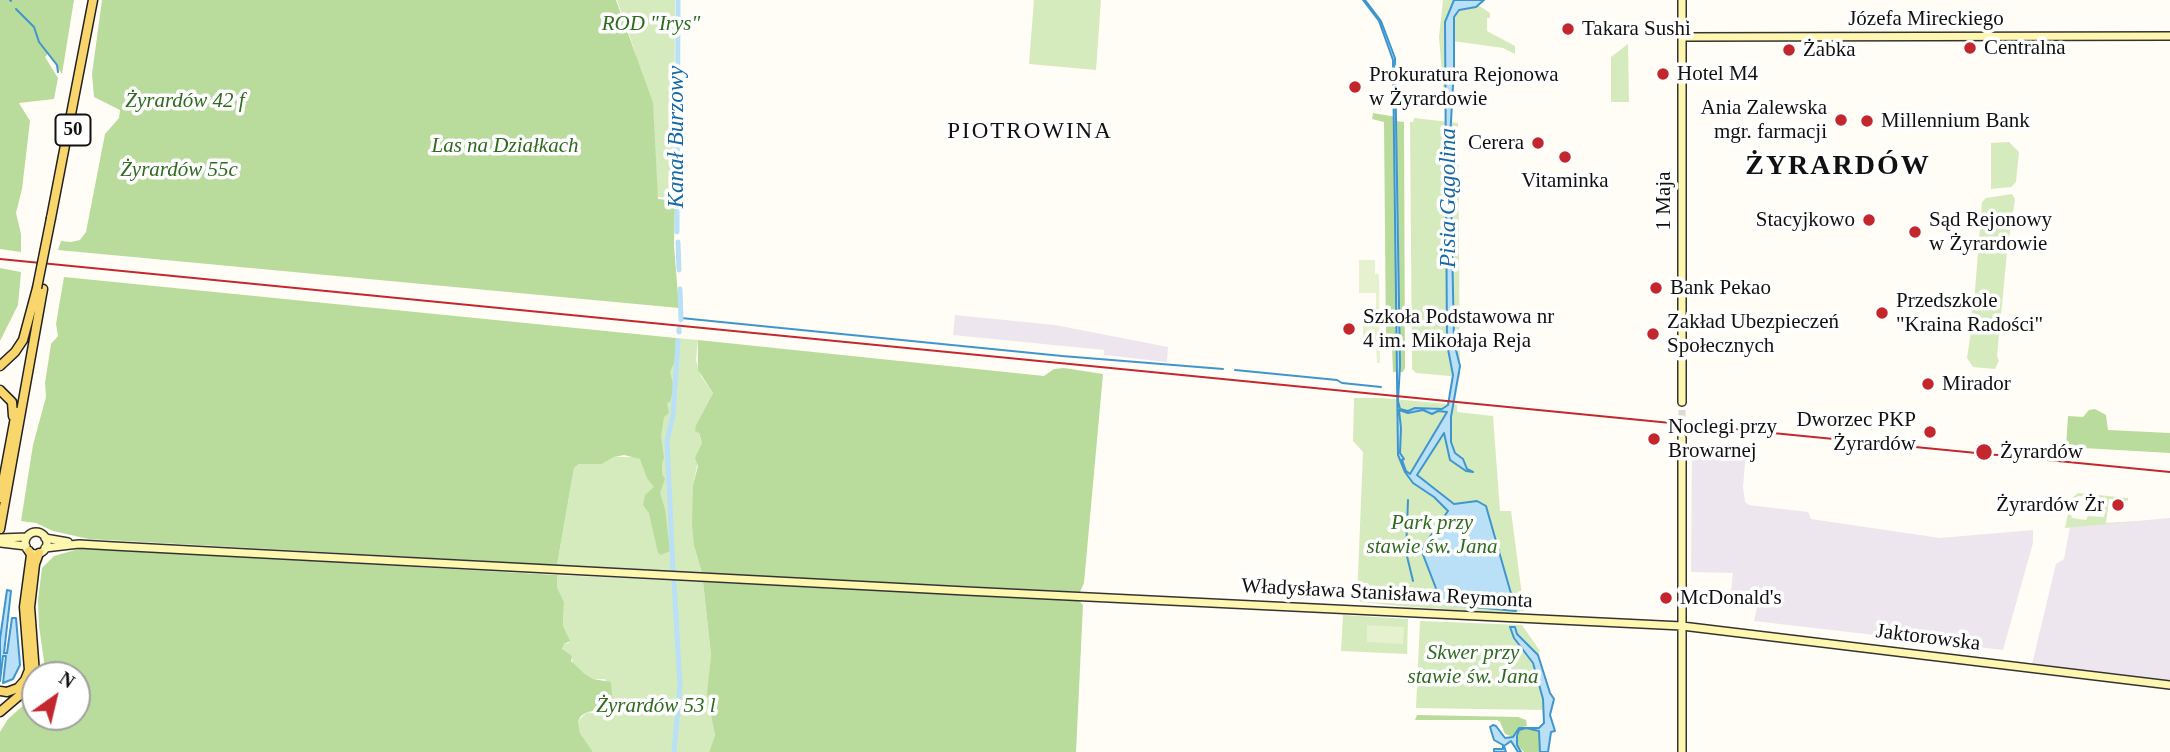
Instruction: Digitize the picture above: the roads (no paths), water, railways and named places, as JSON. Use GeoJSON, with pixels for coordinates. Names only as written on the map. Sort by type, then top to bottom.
{"type":"FeatureCollection","features":[{"type":"Feature","properties":{"kind":"main road","name":"50"},"geometry":{"type":"LineString","coordinates":[[0,498],[93,0]]}},
{"type":"Feature","properties":{"kind":"main road","name":"1 Maja"},"geometry":{"type":"LineString","coordinates":[[1682,0],[1682,402]]}},
{"type":"Feature","properties":{"kind":"main road","name":"Józefa Mireckiego"},"geometry":{"type":"LineString","coordinates":[[1682,37],[2170,36]]}},
{"type":"Feature","properties":{"kind":"main road","name":"50"},"geometry":{"type":"LineString","coordinates":[[1,527],[40,288]]}},
{"type":"Feature","properties":{"kind":"main road"},"geometry":{"type":"LineString","coordinates":[[0,366],[23,340],[40,288]]}},
{"type":"Feature","properties":{"kind":"main road"},"geometry":{"type":"LineString","coordinates":[[0,390],[13,405],[11,438]]}},
{"type":"Feature","properties":{"kind":"main road"},"geometry":{"type":"LineString","coordinates":[[1682,438],[1682,752]]}},
{"type":"Feature","properties":{"kind":"main road"},"geometry":{"type":"LineString","coordinates":[[0,540],[27,537],[35,532],[45,538],[79,544]]}},
{"type":"Feature","properties":{"kind":"main road"},"geometry":{"type":"LineString","coordinates":[[0,691],[8,692],[18,688],[29,670],[24,607],[31,555],[27,549],[27,537]]}},
{"type":"Feature","properties":{"kind":"main road"},"geometry":{"type":"LineString","coordinates":[[0,712],[27,689],[35,674],[30,607],[35,564],[45,538]]}},
{"type":"Feature","properties":{"kind":"main road"},"geometry":{"type":"LineString","coordinates":[[0,540],[27,549],[42,550],[79,544]]}},
{"type":"Feature","properties":{"kind":"main road","name":"Władysława Stanisława Reymonta"},"geometry":{"type":"LineString","coordinates":[[79,544],[1682,626]]}},
{"type":"Feature","properties":{"kind":"main road","name":"Jaktorowska"},"geometry":{"type":"LineString","coordinates":[[1682,626],[2170,685]]}},
{"type":"Feature","properties":{"kind":"water","name":"Pisia Gągolina"},"geometry":{"type":"Polygon","coordinates":[[[1363,0],[1381,21],[1395,58],[1400,366],[1398,401],[1400,409],[1408,411],[1415,408],[1442,409],[1448,405],[1453,375],[1447,344],[1445,22],[1454,0],[1484,0],[1476,7],[1459,10],[1454,17],[1450,139],[1454,342],[1460,366],[1451,417],[1451,442],[1455,453],[1463,459],[1467,469],[1473,472],[1466,471],[1450,460],[1444,433],[1417,475],[1454,504],[1477,501],[1486,506],[1516,611],[1442,604],[1422,548],[1448,511],[1434,497],[1413,483],[1405,472],[1398,455],[1393,60],[1379,21],[1363,0]],[[1399,410],[1400,453],[1406,471],[1410,474],[1447,412],[1438,411],[1432,414],[1423,410],[1408,413],[1399,410]]]}},
{"type":"Feature","properties":{"kind":"water"},"geometry":{"type":"Polygon","coordinates":[[[7,590],[11,591],[4,653],[7,653],[12,618],[16,618],[20,665],[13,679],[3,683],[6,656],[3,656],[0,681],[0,639],[7,590]]]}},
{"type":"Feature","properties":{"kind":"water"},"geometry":{"type":"Polygon","coordinates":[[[1510,627],[1515,627],[1517,634],[1538,655],[1554,699],[1550,715],[1555,731],[1551,732],[1548,752],[1540,752],[1539,731],[1526,728],[1539,728],[1544,723],[1543,699],[1533,663],[1514,638],[1510,627]]]}},
{"type":"Feature","properties":{"kind":"water"},"geometry":{"type":"Polygon","coordinates":[[[1496,726],[1505,738],[1513,737],[1519,728],[1526,728],[1519,730],[1517,736],[1517,745],[1521,752],[1518,752],[1511,741],[1504,746],[1506,752],[1494,752],[1494,749],[1503,749],[1503,745],[1494,740],[1490,727],[1496,726]]]}},
{"type":"Feature","properties":{"kind":"waterway","name":"Kanał Burzowy"},"geometry":{"type":"LineString","coordinates":[[677,232],[678,0]]}},
{"type":"Feature","properties":{"kind":"waterway"},"geometry":{"type":"LineString","coordinates":[[16,9],[34,27],[39,42],[57,65],[58,72]]}},
{"type":"Feature","properties":{"kind":"waterway","name":"Kanał Burzowy"},"geometry":{"type":"LineString","coordinates":[[678,242],[679,270]]}},
{"type":"Feature","properties":{"kind":"waterway","name":"Kanał Burzowy"},"geometry":{"type":"LineString","coordinates":[[680,289],[681,320]]}},
{"type":"Feature","properties":{"kind":"waterway"},"geometry":{"type":"LineString","coordinates":[[681,318],[1062,356],[1223,369]]}},
{"type":"Feature","properties":{"kind":"waterway","name":"Kanał Burzowy"},"geometry":{"type":"LineString","coordinates":[[673,570],[667,441],[673,415],[678,341]]}},
{"type":"Feature","properties":{"kind":"waterway"},"geometry":{"type":"LineString","coordinates":[[1235,370],[1381,387]]}},
{"type":"Feature","properties":{"kind":"waterway"},"geometry":{"type":"LineString","coordinates":[[1408,500],[1406,552],[1413,581]]}},
{"type":"Feature","properties":{"kind":"waterway","name":"Kanał Burzowy"},"geometry":{"type":"LineString","coordinates":[[674,582],[680,686],[674,752]]}},
{"type":"Feature","properties":{"kind":"tunnel"},"geometry":{"type":"LineString","coordinates":[[1682,402],[1682,438]]}},
{"type":"Feature","properties":{"kind":"railway"},"geometry":{"type":"LineString","coordinates":[[0,259],[2170,472]]}},
{"type":"Feature","properties":{"kind":"place","name":"Takara Sushi"},"geometry":{"type":"Point","coordinates":[1568,29]}},
{"type":"Feature","properties":{"kind":"place","name":"Centralna"},"geometry":{"type":"Point","coordinates":[1970,48]}},
{"type":"Feature","properties":{"kind":"place","name":"Żabka"},"geometry":{"type":"Point","coordinates":[1789,50]}},
{"type":"Feature","properties":{"kind":"place","name":"Hotel M4"},"geometry":{"type":"Point","coordinates":[1663,74]}},
{"type":"Feature","properties":{"kind":"place","name":"Prokuratura Rejonowa w Żyrardowie"},"geometry":{"type":"Point","coordinates":[1355,87]}},
{"type":"Feature","properties":{"kind":"place","name":"Ania Zalewska mgr. farmacji"},"geometry":{"type":"Point","coordinates":[1841,120]}},
{"type":"Feature","properties":{"kind":"place","name":"Millennium Bank"},"geometry":{"type":"Point","coordinates":[1867,121]}},
{"type":"Feature","properties":{"kind":"place","name":"Cerera"},"geometry":{"type":"Point","coordinates":[1538,143]}},
{"type":"Feature","properties":{"kind":"place","name":"Vitaminka"},"geometry":{"type":"Point","coordinates":[1565,157]}},
{"type":"Feature","properties":{"kind":"place","name":"Stacyjkowo"},"geometry":{"type":"Point","coordinates":[1869,220]}},
{"type":"Feature","properties":{"kind":"place","name":"Sąd Rejonowy w Żyrardowie"},"geometry":{"type":"Point","coordinates":[1915,232]}},
{"type":"Feature","properties":{"kind":"place","name":"Bank Pekao"},"geometry":{"type":"Point","coordinates":[1656,288]}},
{"type":"Feature","properties":{"kind":"place","name":"Przedszkole \"Kraina Radości\""},"geometry":{"type":"Point","coordinates":[1882,313]}},
{"type":"Feature","properties":{"kind":"place","name":"Szkoła Podstawowa nr 4 im. Mikołaja Reja"},"geometry":{"type":"Point","coordinates":[1349,329]}},
{"type":"Feature","properties":{"kind":"place","name":"Zakład Ubezpieczeń Społecznych"},"geometry":{"type":"Point","coordinates":[1653,334]}},
{"type":"Feature","properties":{"kind":"place","name":"Mirador"},"geometry":{"type":"Point","coordinates":[1928,384]}},
{"type":"Feature","properties":{"kind":"place","name":"Dworzec PKP Żyrardów"},"geometry":{"type":"Point","coordinates":[1930,432]}},
{"type":"Feature","properties":{"kind":"place","name":"Noclegi przy Browarnej"},"geometry":{"type":"Point","coordinates":[1654,439]}},
{"type":"Feature","properties":{"kind":"place","name":"Żyrardów"},"geometry":{"type":"Point","coordinates":[1984,452]}},
{"type":"Feature","properties":{"kind":"place","name":"Żyrardów Żr"},"geometry":{"type":"Point","coordinates":[2118,505]}},
{"type":"Feature","properties":{"kind":"place","name":"McDonald's"},"geometry":{"type":"Point","coordinates":[1666,598]}},
{"type":"Feature","properties":{"kind":"district","name":"PIOTROWINA"},"geometry":{"type":"Point","coordinates":[1030,132]}},
{"type":"Feature","properties":{"kind":"district","name":"ŻYRARDÓW"},"geometry":{"type":"Point","coordinates":[1838,167]}},
{"type":"Feature","properties":{"kind":"park label","name":"ROD \"Irys\""},"geometry":{"type":"Point","coordinates":[651,24]}},
{"type":"Feature","properties":{"kind":"park label","name":"Żyrardów 42 f"},"geometry":{"type":"Point","coordinates":[185,101]}},
{"type":"Feature","properties":{"kind":"park label","name":"Las na Działkach"},"geometry":{"type":"Point","coordinates":[505,146]}},
{"type":"Feature","properties":{"kind":"park label","name":"Żyrardów 55c"},"geometry":{"type":"Point","coordinates":[179,170]}},
{"type":"Feature","properties":{"kind":"park label","name":"Park przy stawie św. Jana"},"geometry":{"type":"Point","coordinates":[1432,535]}},
{"type":"Feature","properties":{"kind":"park label","name":"Skwer przy stawie św. Jana"},"geometry":{"type":"Point","coordinates":[1473,665]}},
{"type":"Feature","properties":{"kind":"park label","name":"Żyrardów 53 l"},"geometry":{"type":"Point","coordinates":[656,706]}}]}
